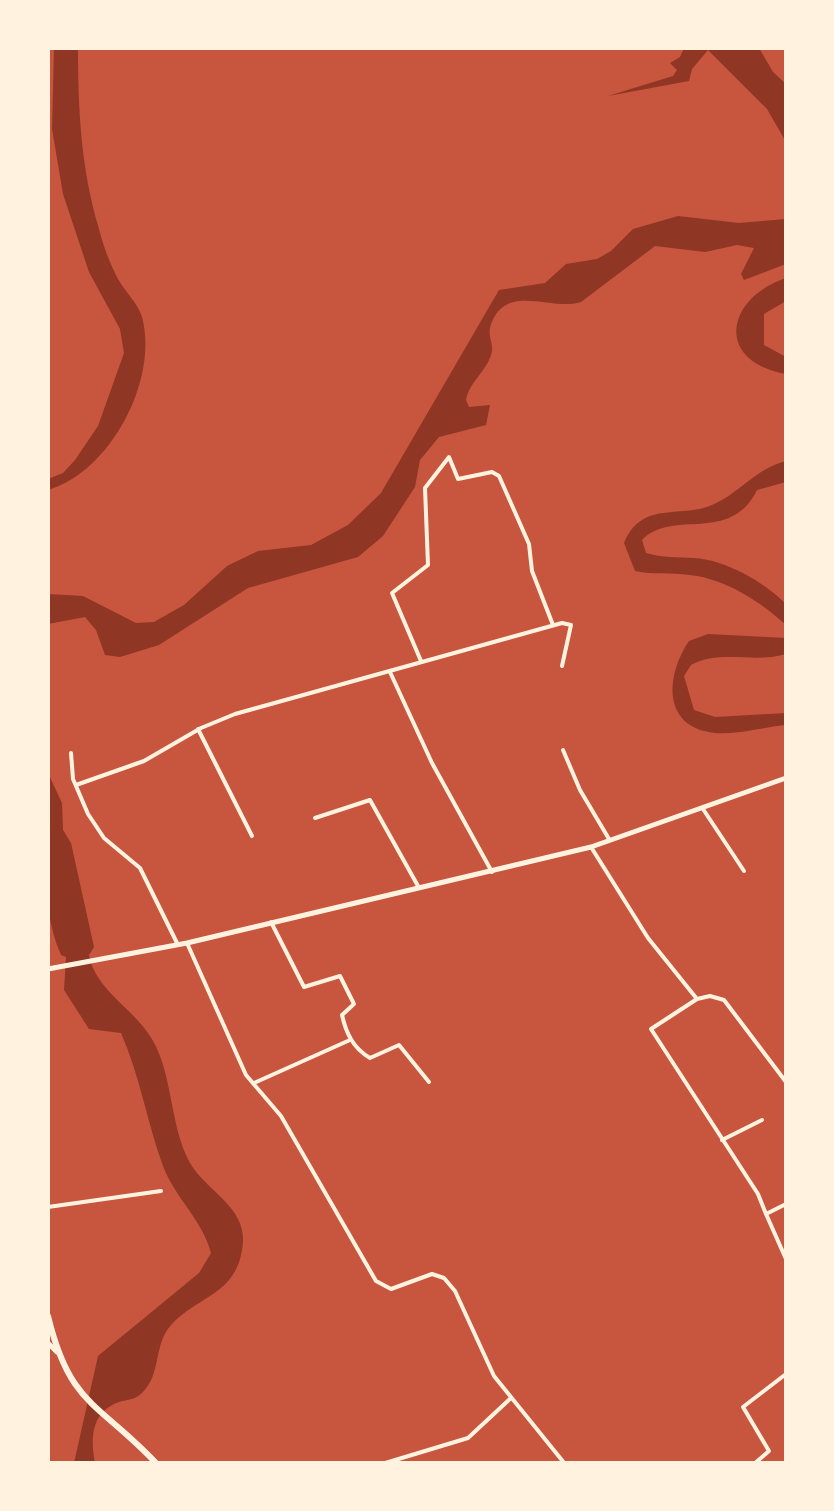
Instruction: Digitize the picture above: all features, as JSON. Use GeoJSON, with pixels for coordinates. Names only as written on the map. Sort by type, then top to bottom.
{"type":"FeatureCollection","features":[{"type":"Feature","properties":{"kind":"highway"},"geometry":{"type":"LineString","coordinates":[[48,1316],[56,1352],[77,1392],[157,1464]]}},
{"type":"Feature","properties":{"kind":"street"},"geometry":{"type":"LineString","coordinates":[[421,661],[392,594],[428,566],[425,488],[449,457],[458,479],[492,472],[499,476],[530,544],[532,571],[553,625]]}},
{"type":"Feature","properties":{"kind":"street"},"geometry":{"type":"LineString","coordinates":[[76,785],[144,761],[198,729],[235,714],[553,625],[572,627],[562,666]]}},
{"type":"Feature","properties":{"kind":"street"},"geometry":{"type":"LineString","coordinates":[[390,670],[432,764],[492,872]]}},
{"type":"Feature","properties":{"kind":"street"},"geometry":{"type":"LineString","coordinates":[[198,729],[252,836]]}},
{"type":"Feature","properties":{"kind":"street"},"geometry":{"type":"LineString","coordinates":[[563,750],[580,790],[610,841]]}},
{"type":"Feature","properties":{"kind":"street"},"geometry":{"type":"LineString","coordinates":[[71,753],[76,785],[104,838],[147,879],[178,945]]}},
{"type":"Feature","properties":{"kind":"street"},"geometry":{"type":"LineString","coordinates":[[48,969],[187,943],[591,847],[786,778]]}},
{"type":"Feature","properties":{"kind":"street"},"geometry":{"type":"LineString","coordinates":[[315,818],[370,800],[420,890]]}},
{"type":"Feature","properties":{"kind":"street"},"geometry":{"type":"LineString","coordinates":[[703,808],[744,871]]}},
{"type":"Feature","properties":{"kind":"street"},"geometry":{"type":"LineString","coordinates":[[591,847],[634,916],[697,1000]]}},
{"type":"Feature","properties":{"kind":"street"},"geometry":{"type":"LineString","coordinates":[[271,922],[304,988],[340,976],[354,1004],[342,1016],[350,1040],[370,1058],[399,1045],[430,1082]]}},
{"type":"Feature","properties":{"kind":"street"},"geometry":{"type":"LineString","coordinates":[[187,943],[253,1084],[288,1128],[376,1281],[391,1289],[426,1274],[444,1278],[463,1304],[489,1366],[510,1398],[565,1464]]}},
{"type":"Feature","properties":{"kind":"street"},"geometry":{"type":"LineString","coordinates":[[786,1082],[724,1000],[710,996],[697,1000],[651,1029],[762,1200],[786,1259]]}},
{"type":"Feature","properties":{"kind":"street"},"geometry":{"type":"LineString","coordinates":[[253,1084],[350,1040]]}},
{"type":"Feature","properties":{"kind":"street"},"geometry":{"type":"LineString","coordinates":[[722,1140],[762,1120]]}},
{"type":"Feature","properties":{"kind":"street"},"geometry":{"type":"LineString","coordinates":[[48,1207],[161,1190]]}},
{"type":"Feature","properties":{"kind":"street"},"geometry":{"type":"LineString","coordinates":[[766,1214],[786,1204]]}},
{"type":"Feature","properties":{"kind":"street"},"geometry":{"type":"LineString","coordinates":[[48,1343],[56,1352]]}},
{"type":"Feature","properties":{"kind":"street"},"geometry":{"type":"LineString","coordinates":[[754,1464],[769,1451],[743,1407],[786,1374]]}},
{"type":"Feature","properties":{"kind":"street"},"geometry":{"type":"LineString","coordinates":[[382,1464],[468,1438],[510,1398]]}},
{"type":"Feature","properties":{"kind":"shaded area"},"geometry":{"type":"Polygon","coordinates":[[[54,48],[78,48],[82,139],[93,207],[112,267],[142,317],[145,342],[143,368],[125,420],[91,464],[71,480],[48,490],[48,479],[63,473],[98,426],[124,353],[120,329],[89,272],[63,194],[52,129],[54,48]]]}},
{"type":"Feature","properties":{"kind":"shaded area"},"geometry":{"type":"Polygon","coordinates":[[[684,48],[759,48],[773,72],[786,84],[786,142],[767,109],[708,50],[692,69],[689,81],[608,96],[673,76],[677,70],[670,63],[680,57],[684,48]]]}},
{"type":"Feature","properties":{"kind":"shaded area"},"geometry":{"type":"Polygon","coordinates":[[[678,216],[739,223],[786,219],[786,264],[744,280],[741,274],[754,248],[737,245],[705,252],[655,246],[581,302],[517,301],[506,305],[496,314],[490,328],[490,358],[466,400],[469,407],[490,405],[486,425],[439,437],[420,460],[415,487],[383,536],[358,557],[248,588],[159,645],[120,657],[105,655],[96,630],[85,617],[48,624],[48,594],[83,596],[136,623],[154,622],[184,605],[227,566],[258,551],[311,545],[348,525],[381,493],[499,290],[545,283],[566,264],[597,259],[611,251],[633,229],[678,216]]]}},
{"type":"Feature","properties":{"kind":"shaded area"},"geometry":{"type":"Polygon","coordinates":[[[786,278],[786,301],[764,314],[764,345],[786,357],[786,374],[763,367],[747,356],[736,329],[751,300],[766,287],[786,278]]]}},
{"type":"Feature","properties":{"kind":"shaded area"},"geometry":{"type":"Polygon","coordinates":[[[786,461],[786,482],[757,490],[746,507],[732,517],[669,526],[642,540],[646,553],[706,560],[756,580],[786,604],[786,625],[754,600],[717,581],[635,571],[624,543],[641,521],[662,513],[712,505],[786,461]]]}},
{"type":"Feature","properties":{"kind":"shaded area"},"geometry":{"type":"Polygon","coordinates":[[[708,634],[786,638],[786,654],[714,658],[691,665],[684,676],[694,710],[715,717],[786,713],[786,725],[715,733],[685,721],[673,698],[676,669],[689,641],[708,634]]]}},
{"type":"Feature","properties":{"kind":"shaded area"},"geometry":{"type":"Polygon","coordinates":[[[48,773],[62,803],[63,830],[71,843],[94,947],[89,955],[92,967],[156,1047],[190,1163],[238,1218],[243,1242],[240,1259],[226,1283],[183,1314],[166,1332],[152,1377],[142,1393],[114,1404],[100,1415],[93,1438],[95,1463],[74,1463],[98,1356],[199,1273],[211,1253],[163,1166],[121,1033],[89,1029],[64,990],[66,957],[61,955],[54,934],[46,889],[48,773]]]}}]}
